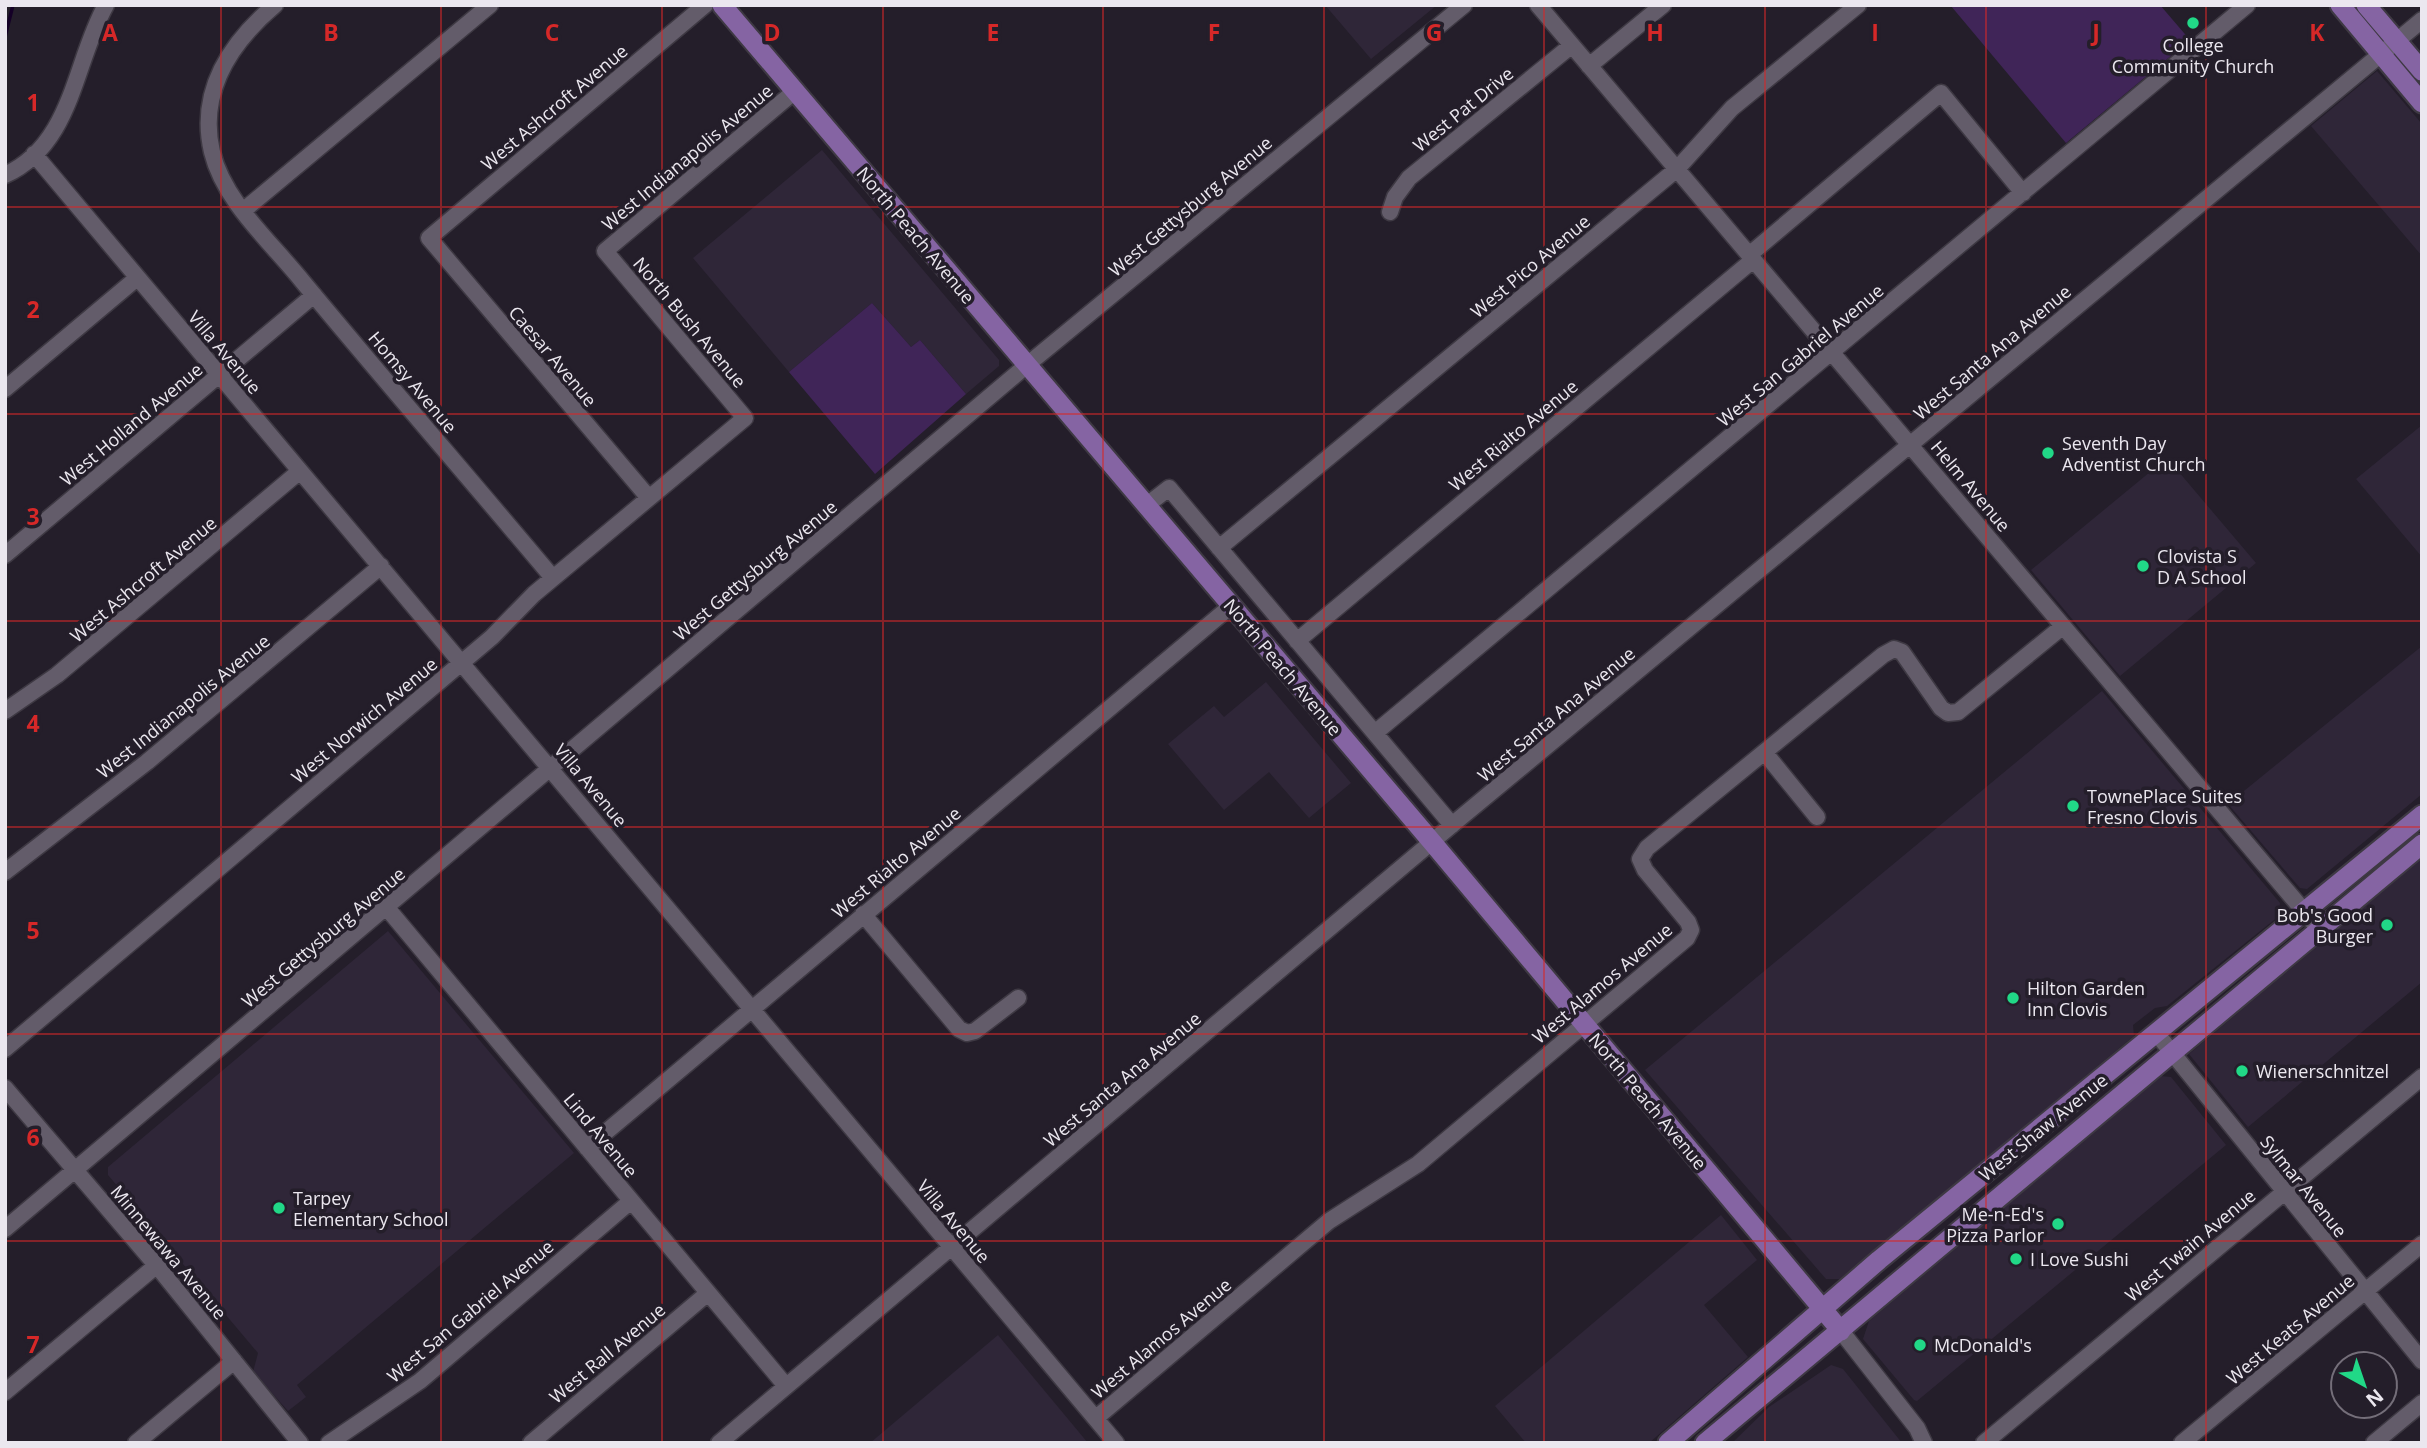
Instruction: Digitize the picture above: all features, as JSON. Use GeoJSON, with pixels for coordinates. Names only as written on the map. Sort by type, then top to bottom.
{"type":"FeatureCollection","features":[{"type":"Feature","properties":{"kind":"main road","name":"North Peach Avenue"},"geometry":{"type":"LineString","coordinates":[[722,5],[1432,842],[1841,1331]]}},
{"type":"Feature","properties":{"kind":"main road"},"geometry":{"type":"LineString","coordinates":[[2340,5],[2388,47],[2422,72]]}},
{"type":"Feature","properties":{"kind":"main road"},"geometry":{"type":"LineString","coordinates":[[2366,5],[2422,103]]}},
{"type":"Feature","properties":{"kind":"main road","name":"West Shaw Avenue"},"geometry":{"type":"LineString","coordinates":[[1668,1443],[1822,1308],[2422,815]]}},
{"type":"Feature","properties":{"kind":"main road","name":"West Shaw Avenue"},"geometry":{"type":"LineString","coordinates":[[1705,1443],[2422,844]]}},
{"type":"Feature","properties":{"kind":"street"},"geometry":{"type":"LineString","coordinates":[[5,175],[34,154],[58,127],[106,5]]}},
{"type":"Feature","properties":{"kind":"street","name":"Homsy Avenue"},"geometry":{"type":"LineString","coordinates":[[275,5],[238,41],[226,59],[212,90],[208,122],[212,152],[225,184],[314,295],[553,578]]}},
{"type":"Feature","properties":{"kind":"street"},"geometry":{"type":"LineString","coordinates":[[244,210],[490,5]]}},
{"type":"Feature","properties":{"kind":"street","name":"West Ashcroft Avenue"},"geometry":{"type":"LineString","coordinates":[[429,239],[705,5]]}},
{"type":"Feature","properties":{"kind":"street","name":"West Gettysburg Avenue"},"geometry":{"type":"LineString","coordinates":[[5,1229],[1027,365],[1464,5]]}},
{"type":"Feature","properties":{"kind":"street","name":"Helm Avenue"},"geometry":{"type":"LineString","coordinates":[[1538,5],[2319,929]]}},
{"type":"Feature","properties":{"kind":"street"},"geometry":{"type":"LineString","coordinates":[[1589,66],[1663,5]]}},
{"type":"Feature","properties":{"kind":"street","name":"West Pico Avenue"},"geometry":{"type":"LineString","coordinates":[[1219,548],[1677,169],[1732,108],[1858,5]]}},
{"type":"Feature","properties":{"kind":"street","name":"West San Gabriel Avenue"},"geometry":{"type":"LineString","coordinates":[[1376,732],[2247,5]]}},
{"type":"Feature","properties":{"kind":"street","name":"West Santa Ana Avenue"},"geometry":{"type":"LineString","coordinates":[[719,1443],[1452,825],[2422,20]]}},
{"type":"Feature","properties":{"kind":"street","name":"West Pat Drive"},"geometry":{"type":"LineString","coordinates":[[1390,212],[1395,197],[1409,178],[1572,45]]}},
{"type":"Feature","properties":{"kind":"street","name":"West Indianapolis Avenue"},"geometry":{"type":"LineString","coordinates":[[605,251],[794,91]]}},
{"type":"Feature","properties":{"kind":"street","name":"West Rialto Avenue"},"geometry":{"type":"LineString","coordinates":[[1297,641],[1941,93],[2023,193]]}},
{"type":"Feature","properties":{"kind":"street","name":"Villa Avenue"},"geometry":{"type":"LineString","coordinates":[[34,154],[463,661],[1116,1443]]}},
{"type":"Feature","properties":{"kind":"street","name":"Caesar Avenue"},"geometry":{"type":"LineString","coordinates":[[429,239],[649,498]]}},
{"type":"Feature","properties":{"kind":"street","name":"North Bush Avenue"},"geometry":{"type":"LineString","coordinates":[[605,251],[745,418]]}},
{"type":"Feature","properties":{"kind":"street"},"geometry":{"type":"LineString","coordinates":[[5,389],[137,278]]}},
{"type":"Feature","properties":{"kind":"street","name":"West Holland Avenue"},"geometry":{"type":"LineString","coordinates":[[5,555],[314,295]]}},
{"type":"Feature","properties":{"kind":"street","name":"West Norwich Avenue"},"geometry":{"type":"LineString","coordinates":[[5,1049],[463,661],[553,578],[745,418]]}},
{"type":"Feature","properties":{"kind":"street","name":"West Ashcroft Avenue"},"geometry":{"type":"LineString","coordinates":[[5,711],[57,676],[300,471]]}},
{"type":"Feature","properties":{"kind":"street"},"geometry":{"type":"LineString","coordinates":[[1147,505],[1169,488],[1452,825]]}},
{"type":"Feature","properties":{"kind":"street","name":"West Indianapolis Avenue"},"geometry":{"type":"LineString","coordinates":[[5,872],[147,762],[381,566]]}},
{"type":"Feature","properties":{"kind":"street","name":"West Rialto Avenue"},"geometry":{"type":"LineString","coordinates":[[587,1148],[1231,606]]}},
{"type":"Feature","properties":{"kind":"street","name":"West Alamos Avenue"},"geometry":{"type":"LineString","coordinates":[[1096,1418],[1329,1220],[1418,1164],[1688,938],[1691,930],[1688,922],[1645,870],[1640,859],[1647,848],[1894,649],[1909,659],[1941,708],[1948,713],[1958,712],[2062,627]]}},
{"type":"Feature","properties":{"kind":"street"},"geometry":{"type":"LineString","coordinates":[[1765,753],[1817,817]]}},
{"type":"Feature","properties":{"kind":"street","name":"Lind Avenue"},"geometry":{"type":"LineString","coordinates":[[387,908],[786,1386]]}},
{"type":"Feature","properties":{"kind":"street"},"geometry":{"type":"LineString","coordinates":[[863,914],[959,1029],[967,1033],[975,1031],[1018,998]]}},
{"type":"Feature","properties":{"kind":"street","name":"Sylmar Avenue"},"geometry":{"type":"LineString","coordinates":[[2157,1034],[2422,1361]]}},
{"type":"Feature","properties":{"kind":"street","name":"West Twain Avenue"},"geometry":{"type":"LineString","coordinates":[[1984,1443],[2422,1077]]}},
{"type":"Feature","properties":{"kind":"street","name":"Minnewawa Avenue"},"geometry":{"type":"LineString","coordinates":[[5,1088],[157,1265],[300,1443]]}},
{"type":"Feature","properties":{"kind":"street","name":"West San Gabriel Avenue"},"geometry":{"type":"LineString","coordinates":[[329,1443],[411,1388],[631,1201]]}},
{"type":"Feature","properties":{"kind":"street","name":"West Keats Avenue"},"geometry":{"type":"LineString","coordinates":[[2182,1443],[2422,1244]]}},
{"type":"Feature","properties":{"kind":"street"},"geometry":{"type":"LineString","coordinates":[[5,1392],[157,1265]]}},
{"type":"Feature","properties":{"kind":"street","name":"West Rall Avenue"},"geometry":{"type":"LineString","coordinates":[[531,1443],[708,1293]]}},
{"type":"Feature","properties":{"kind":"street"},"geometry":{"type":"LineString","coordinates":[[1841,1331],[1921,1435]]}},
{"type":"Feature","properties":{"kind":"street"},"geometry":{"type":"LineString","coordinates":[[136,1443],[234,1361]]}},
{"type":"Feature","properties":{"kind":"street"},"geometry":{"type":"LineString","coordinates":[[2374,1443],[2422,1402]]}},
{"type":"Feature","properties":{"kind":"shaded area"},"geometry":{"type":"Polygon","coordinates":[[[1325,5],[1437,5],[1371,59],[1325,5]]]}},
{"type":"Feature","properties":{"kind":"shaded area"},"geometry":{"type":"Polygon","coordinates":[[[2160,5],[2190,40],[2066,143],[1951,6],[2160,5]]]}},
{"type":"Feature","properties":{"kind":"shaded area"},"geometry":{"type":"Polygon","coordinates":[[[2377,71],[2422,124],[2422,256],[2311,126],[2377,71]]]}},
{"type":"Feature","properties":{"kind":"shaded area"},"geometry":{"type":"Polygon","coordinates":[[[822,150],[999,360],[999,366],[966,394],[920,340],[911,347],[872,303],[789,372],[693,258],[822,150]]]}},
{"type":"Feature","properties":{"kind":"shaded area"},"geometry":{"type":"Polygon","coordinates":[[[872,303],[911,347],[920,340],[966,394],[875,474],[789,372],[872,303]]]}},
{"type":"Feature","properties":{"kind":"shaded area"},"geometry":{"type":"Polygon","coordinates":[[[2422,425],[2422,557],[2356,479],[2422,425]]]}},
{"type":"Feature","properties":{"kind":"shaded area","name":"Clovista S D A School"},"geometry":{"type":"Polygon","coordinates":[[[2167,458],[2256,563],[2120,676],[2031,570],[2167,458]]]}},
{"type":"Feature","properties":{"kind":"shaded area"},"geometry":{"type":"Polygon","coordinates":[[[2422,646],[2422,794],[2307,889],[2300,888],[2228,804],[2422,646]]]}},
{"type":"Feature","properties":{"kind":"shaded area"},"geometry":{"type":"Polygon","coordinates":[[[1266,682],[1351,783],[1309,818],[1269,772],[1224,810],[1168,744],[1214,706],[1224,717],[1266,682]]]}},
{"type":"Feature","properties":{"kind":"shaded area"},"geometry":{"type":"Polygon","coordinates":[[[2102,691],[2280,903],[2279,916],[2167,1006],[2155,1008],[2133,1025],[2134,1036],[1840,1279],[1826,1279],[1645,1070],[2102,691]]]}},
{"type":"Feature","properties":{"kind":"shaded area"},"geometry":{"type":"Polygon","coordinates":[[[2422,858],[2422,982],[2248,1127],[2189,1054],[2422,858]]]}},
{"type":"Feature","properties":{"kind":"shaded area"},"geometry":{"type":"Polygon","coordinates":[[[388,931],[574,1153],[297,1385],[306,1397],[288,1411],[253,1372],[258,1353],[108,1175],[108,1167],[388,931]]]}},
{"type":"Feature","properties":{"kind":"shaded area"},"geometry":{"type":"Polygon","coordinates":[[[2161,1076],[2171,1077],[2226,1145],[1917,1401],[1914,1400],[1863,1339],[1869,1321],[2161,1076]]]}},
{"type":"Feature","properties":{"kind":"shaded area"},"geometry":{"type":"Polygon","coordinates":[[[1721,1215],[1757,1260],[1704,1305],[1748,1357],[1649,1443],[1526,1443],[1495,1406],[1721,1215]]]}},
{"type":"Feature","properties":{"kind":"shaded area"},"geometry":{"type":"Polygon","coordinates":[[[998,1335],[1088,1443],[870,1443],[998,1335]]]}},
{"type":"Feature","properties":{"kind":"shaded area"},"geometry":{"type":"Polygon","coordinates":[[[1831,1365],[1843,1369],[1902,1443],[1732,1443],[1769,1407],[1831,1365]]]}},
{"type":"Feature","properties":{"kind":"waterway"},"geometry":{"type":"LineString","coordinates":[[5,37],[13,5]]}},
{"type":"Feature","properties":{"kind":"place","name":"College Community Church"},"geometry":{"type":"Point","coordinates":[2193,23]}},
{"type":"Feature","properties":{"kind":"place","name":"Seventh Day Adventist Church"},"geometry":{"type":"Point","coordinates":[2048,453]}},
{"type":"Feature","properties":{"kind":"place","name":"Clovista S D A School"},"geometry":{"type":"Point","coordinates":[2143,566]}},
{"type":"Feature","properties":{"kind":"place","name":"TownePlace Suites Fresno Clovis"},"geometry":{"type":"Point","coordinates":[2073,806]}},
{"type":"Feature","properties":{"kind":"place","name":"Bob's Good Burger"},"geometry":{"type":"Point","coordinates":[2387,925]}},
{"type":"Feature","properties":{"kind":"place","name":"Hilton Garden Inn Clovis"},"geometry":{"type":"Point","coordinates":[2013,998]}},
{"type":"Feature","properties":{"kind":"place","name":"Wienerschnitzel"},"geometry":{"type":"Point","coordinates":[2242,1071]}},
{"type":"Feature","properties":{"kind":"place","name":"Tarpey Elementary School"},"geometry":{"type":"Point","coordinates":[279,1208]}},
{"type":"Feature","properties":{"kind":"place","name":"Me-n-Ed's Pizza Parlor"},"geometry":{"type":"Point","coordinates":[2058,1224]}},
{"type":"Feature","properties":{"kind":"place","name":"I Love Sushi"},"geometry":{"type":"Point","coordinates":[2016,1259]}},
{"type":"Feature","properties":{"kind":"place","name":"McDonald's"},"geometry":{"type":"Point","coordinates":[1920,1345]}}]}
